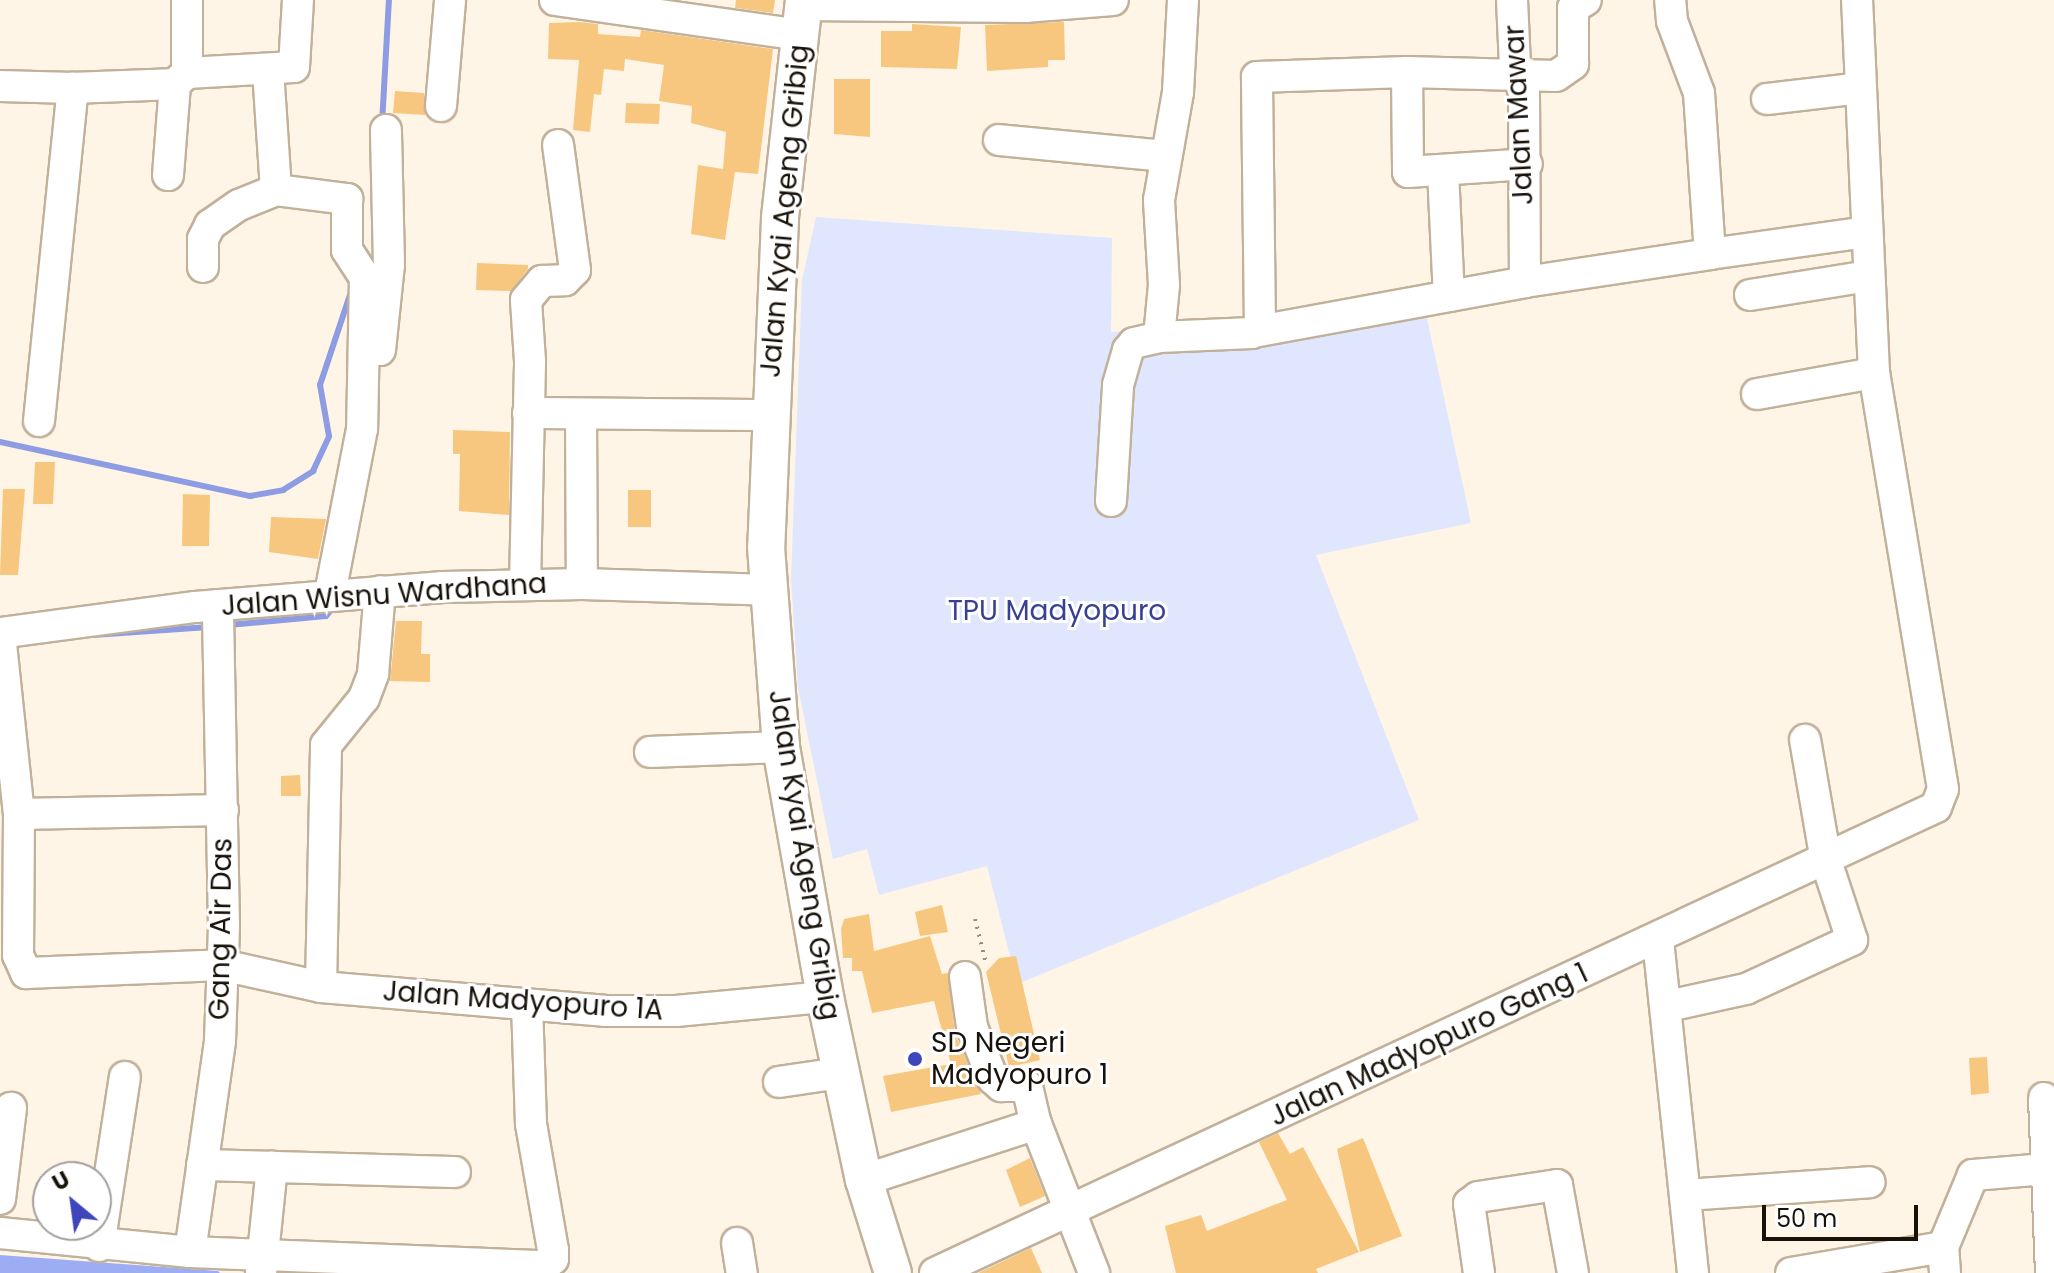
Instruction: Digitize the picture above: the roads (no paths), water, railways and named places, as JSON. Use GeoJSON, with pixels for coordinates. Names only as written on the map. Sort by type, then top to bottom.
{"type":"FeatureCollection","features":[{"type":"Feature","properties":{"kind":"main road","name":"Jalan Kyai Ageng Gribig"},"geometry":{"type":"LineString","coordinates":[[802,13],[780,219],[768,415],[769,590],[781,747],[825,997],[832,1074],[893,1273]]}},
{"type":"Feature","properties":{"kind":"street"},"geometry":{"type":"LineString","coordinates":[[168,175],[181,78],[187,0]]}},
{"type":"Feature","properties":{"kind":"street"},"geometry":{"type":"LineString","coordinates":[[0,86],[73,88],[294,67],[298,0]]}},
{"type":"Feature","properties":{"kind":"street"},"geometry":{"type":"LineString","coordinates":[[441,106],[450,0]]}},
{"type":"Feature","properties":{"kind":"street"},"geometry":{"type":"LineString","coordinates":[[555,0],[802,13],[1025,7],[1113,0]]}},
{"type":"Feature","properties":{"kind":"street"},"geometry":{"type":"LineString","coordinates":[[1159,337],[1164,285],[1159,200],[1178,92],[1183,0]]}},
{"type":"Feature","properties":{"kind":"street","name":"Jalan Mawar"},"geometry":{"type":"LineString","coordinates":[[1512,0],[1527,164],[1524,280]]}},
{"type":"Feature","properties":{"kind":"street"},"geometry":{"type":"LineString","coordinates":[[1259,331],[1257,77],[1407,72],[1556,76],[1570,69],[1573,8],[1586,0]]}},
{"type":"Feature","properties":{"kind":"street"},"geometry":{"type":"LineString","coordinates":[[1670,0],[1672,21],[1699,93],[1710,254]]}},
{"type":"Feature","properties":{"kind":"street"},"geometry":{"type":"LineString","coordinates":[[1757,394],[1874,373],[1857,0]]}},
{"type":"Feature","properties":{"kind":"street"},"geometry":{"type":"LineString","coordinates":[[268,70],[276,190]]}},
{"type":"Feature","properties":{"kind":"street"},"geometry":{"type":"LineString","coordinates":[[1407,72],[1404,168],[1443,171],[1527,164]]}},
{"type":"Feature","properties":{"kind":"street"},"geometry":{"type":"LineString","coordinates":[[39,421],[73,88]]}},
{"type":"Feature","properties":{"kind":"street"},"geometry":{"type":"LineString","coordinates":[[1767,99],[1860,88]]}},
{"type":"Feature","properties":{"kind":"street"},"geometry":{"type":"LineString","coordinates":[[321,987],[326,745],[364,698],[373,674],[348,593],[386,130]]}},
{"type":"Feature","properties":{"kind":"street"},"geometry":{"type":"LineString","coordinates":[[999,140],[1166,156]]}},
{"type":"Feature","properties":{"kind":"street"},"geometry":{"type":"LineString","coordinates":[[525,584],[526,300],[542,281],[565,280],[575,270],[558,145]]}},
{"type":"Feature","properties":{"kind":"street"},"geometry":{"type":"LineString","coordinates":[[1443,171],[1449,296]]}},
{"type":"Feature","properties":{"kind":"street"},"geometry":{"type":"LineString","coordinates":[[203,267],[203,239],[210,225],[239,205],[276,190],[340,194],[347,199],[347,250],[373,273]]}},
{"type":"Feature","properties":{"kind":"street"},"geometry":{"type":"LineString","coordinates":[[1111,501],[1121,365],[1134,343],[1159,337],[1259,331],[1524,280],[1866,232]]}},
{"type":"Feature","properties":{"kind":"street"},"geometry":{"type":"LineString","coordinates":[[1750,295],[1868,276]]}},
{"type":"Feature","properties":{"kind":"street","name":"Jalan Madyopuro Gang 1"},"geometry":{"type":"LineString","coordinates":[[935,1273],[1658,940],[1923,816],[1936,807],[1943,789],[1874,373]]}},
{"type":"Feature","properties":{"kind":"street"},"geometry":{"type":"LineString","coordinates":[[528,413],[768,415]]}},
{"type":"Feature","properties":{"kind":"street"},"geometry":{"type":"LineString","coordinates":[[581,414],[582,584]]}},
{"type":"Feature","properties":{"kind":"street","name":"Jalan Wisnu Wardhana"},"geometry":{"type":"LineString","coordinates":[[0,634],[217,620],[348,593],[525,584],[769,590]]}},
{"type":"Feature","properties":{"kind":"street","name":"Gang Air Das"},"geometry":{"type":"LineString","coordinates":[[190,1252],[220,1041],[223,810],[217,620]]}},
{"type":"Feature","properties":{"kind":"street"},"geometry":{"type":"LineString","coordinates":[[0,634],[19,814],[223,810]]}},
{"type":"Feature","properties":{"kind":"street"},"geometry":{"type":"LineString","coordinates":[[1668,1006],[1746,989],[1844,947],[1852,940],[1826,861],[1805,740]]}},
{"type":"Feature","properties":{"kind":"street"},"geometry":{"type":"LineString","coordinates":[[650,752],[781,747]]}},
{"type":"Feature","properties":{"kind":"street","name":"Jalan Madyopuro 1A"},"geometry":{"type":"LineString","coordinates":[[19,814],[18,955],[23,971],[222,965],[321,987],[527,1006],[676,1011],[825,997]]}},
{"type":"Feature","properties":{"kind":"street"},"geometry":{"type":"LineString","coordinates":[[1658,940],[1668,1006],[1693,1273]]}},
{"type":"Feature","properties":{"kind":"street"},"geometry":{"type":"LineString","coordinates":[[965,977],[972,1027],[993,1079],[1001,1086],[1026,1085],[1042,1113],[1068,1213],[1094,1273]]}},
{"type":"Feature","properties":{"kind":"street"},"geometry":{"type":"LineString","coordinates":[[0,1233],[99,1246],[190,1252],[263,1264],[449,1270],[544,1266],[553,1259],[531,1124],[527,1006]]}},
{"type":"Feature","properties":{"kind":"street"},"geometry":{"type":"LineString","coordinates":[[779,1082],[832,1074]]}},
{"type":"Feature","properties":{"kind":"street"},"geometry":{"type":"LineString","coordinates":[[99,1246],[125,1077]]}},
{"type":"Feature","properties":{"kind":"street"},"geometry":{"type":"LineString","coordinates":[[0,1199],[11,1108]]}},
{"type":"Feature","properties":{"kind":"street"},"geometry":{"type":"LineString","coordinates":[[864,1180],[1042,1113]]}},
{"type":"Feature","properties":{"kind":"street"},"geometry":{"type":"LineString","coordinates":[[2047,1115],[2051,1273]]}},
{"type":"Feature","properties":{"kind":"street"},"geometry":{"type":"LineString","coordinates":[[202,1165],[455,1172]]}},
{"type":"Feature","properties":{"kind":"street"},"geometry":{"type":"LineString","coordinates":[[263,1264],[272,1167]]}},
{"type":"Feature","properties":{"kind":"street"},"geometry":{"type":"LineString","coordinates":[[1791,1273],[1944,1260],[1973,1175],[2046,1169]]}},
{"type":"Feature","properties":{"kind":"street"},"geometry":{"type":"LineString","coordinates":[[1686,1195],[1870,1182]]}},
{"type":"Feature","properties":{"kind":"street"},"geometry":{"type":"LineString","coordinates":[[1479,1273],[1469,1204],[1478,1197],[1557,1185],[1573,1273]]}},
{"type":"Feature","properties":{"kind":"street"},"geometry":{"type":"LineString","coordinates":[[737,1243],[742,1273]]}},
{"type":"Feature","properties":{"kind":"waterway"},"geometry":{"type":"LineString","coordinates":[[382,124],[389,0]]}},
{"type":"Feature","properties":{"kind":"waterway"},"geometry":{"type":"LineString","coordinates":[[0,442],[250,496],[283,490],[313,471],[329,436],[320,385],[352,289]]}},
{"type":"Feature","properties":{"kind":"waterway"},"geometry":{"type":"LineString","coordinates":[[229,625],[326,616],[337,603]]}},
{"type":"Feature","properties":{"kind":"waterway"},"geometry":{"type":"LineString","coordinates":[[93,635],[209,627]]}},
{"type":"Feature","properties":{"kind":"place","name":"SD Negeri Madyopuro 1"},"geometry":{"type":"Point","coordinates":[915,1059]}},
{"type":"Feature","properties":{"kind":"park label","name":"TPU Madyopuro"},"geometry":{"type":"Point","coordinates":[1057,611]}}]}
